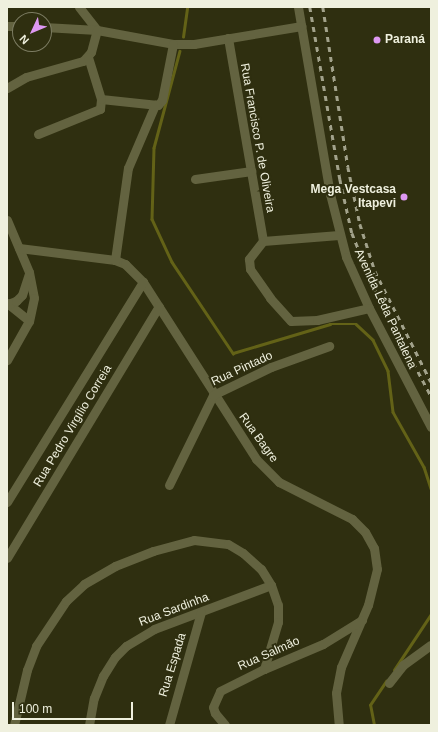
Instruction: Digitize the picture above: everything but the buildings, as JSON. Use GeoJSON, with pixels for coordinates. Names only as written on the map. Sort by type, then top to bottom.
{"type":"FeatureCollection","features":[{"type":"Feature","properties":{"kind":"street"},"geometry":{"type":"LineString","coordinates":[[78,7],[97,30]]}},
{"type":"Feature","properties":{"kind":"street","name":"Avenida Lêda Pantalena"},"geometry":{"type":"LineString","coordinates":[[298,7],[339,235],[346,257],[369,308],[431,427]]}},
{"type":"Feature","properties":{"kind":"street"},"geometry":{"type":"LineString","coordinates":[[52,27],[97,30],[174,44],[228,38],[301,26]]}},
{"type":"Feature","properties":{"kind":"street"},"geometry":{"type":"LineString","coordinates":[[38,134],[97,111],[102,106],[88,57],[97,30]]}},
{"type":"Feature","properties":{"kind":"street","name":"Rua Francisco P. de Oliveira"},"geometry":{"type":"LineString","coordinates":[[228,38],[263,241]]}},
{"type":"Feature","properties":{"kind":"street"},"geometry":{"type":"LineString","coordinates":[[115,260],[128,168],[155,105],[162,100],[174,44]]}},
{"type":"Feature","properties":{"kind":"street"},"geometry":{"type":"LineString","coordinates":[[7,88],[26,77],[73,65],[88,57]]}},
{"type":"Feature","properties":{"kind":"street"},"geometry":{"type":"LineString","coordinates":[[101,99],[155,105]]}},
{"type":"Feature","properties":{"kind":"street"},"geometry":{"type":"LineString","coordinates":[[195,179],[250,171]]}},
{"type":"Feature","properties":{"kind":"street"},"geometry":{"type":"LineString","coordinates":[[7,220],[29,272],[34,298],[29,321],[7,360]]}},
{"type":"Feature","properties":{"kind":"street"},"geometry":{"type":"LineString","coordinates":[[339,235],[263,241],[249,259],[250,269],[279,310],[291,321],[316,320],[369,308]]}},
{"type":"Feature","properties":{"kind":"street","name":"Rua Bagre"},"geometry":{"type":"LineString","coordinates":[[19,248],[115,260],[125,264],[143,282],[213,394],[256,459],[279,482],[352,519],[364,532],[374,548],[377,569],[374,586],[363,619],[341,667],[336,693],[339,725]]}},
{"type":"Feature","properties":{"kind":"street"},"geometry":{"type":"LineString","coordinates":[[8,304],[16,301],[22,295],[29,272]]}},
{"type":"Feature","properties":{"kind":"street","name":"Rua Pedro Virgílio Correia"},"geometry":{"type":"LineString","coordinates":[[7,502],[143,282]]}},
{"type":"Feature","properties":{"kind":"street"},"geometry":{"type":"LineString","coordinates":[[8,304],[29,321]]}},
{"type":"Feature","properties":{"kind":"street","name":"Rua Pedro Virgílio Correia"},"geometry":{"type":"LineString","coordinates":[[7,558],[159,306]]}},
{"type":"Feature","properties":{"kind":"street","name":"Rua Pintado"},"geometry":{"type":"LineString","coordinates":[[169,486],[213,394],[271,367],[329,346]]}},
{"type":"Feature","properties":{"kind":"street"},"geometry":{"type":"LineString","coordinates":[[14,725],[27,670],[47,626],[66,601],[84,584],[115,566],[153,551],[194,540],[213,541],[243,552],[261,569],[271,585],[278,605],[278,622],[264,669]]}},
{"type":"Feature","properties":{"kind":"street","name":"Rua Sardinha"},"geometry":{"type":"LineString","coordinates":[[89,725],[94,698],[115,656],[138,637],[271,585]]}},
{"type":"Feature","properties":{"kind":"street","name":"Rua Espada"},"geometry":{"type":"LineString","coordinates":[[168,725],[202,612]]}},
{"type":"Feature","properties":{"kind":"street","name":"Rua Salmão"},"geometry":{"type":"LineString","coordinates":[[225,725],[215,713],[214,700],[229,685],[323,644],[363,619]]}},
{"type":"Feature","properties":{"kind":"street"},"geometry":{"type":"LineString","coordinates":[[389,683],[403,665],[431,645]]}},
{"type":"Feature","properties":{"kind":"waterway"},"geometry":{"type":"LineString","coordinates":[[183,37],[187,7]]}},
{"type":"Feature","properties":{"kind":"waterway"},"geometry":{"type":"LineString","coordinates":[[180,51],[154,148],[152,219],[172,262],[233,353],[330,324],[356,324],[373,340],[388,371],[393,412],[424,467],[431,488]]}},
{"type":"Feature","properties":{"kind":"waterway"},"geometry":{"type":"LineString","coordinates":[[394,670],[431,614]]}},
{"type":"Feature","properties":{"kind":"waterway"},"geometry":{"type":"LineString","coordinates":[[374,725],[370,705],[386,681]]}},
{"type":"Feature","properties":{"kind":"railway"},"geometry":{"type":"LineString","coordinates":[[310,7],[340,179],[352,233],[376,292],[431,396]]}},
{"type":"Feature","properties":{"kind":"railway"},"geometry":{"type":"LineString","coordinates":[[323,7],[348,167],[360,224],[375,271],[431,382]]}},
{"type":"Feature","properties":{"kind":"place","name":"Paraná"},"geometry":{"type":"Point","coordinates":[377,40]}},
{"type":"Feature","properties":{"kind":"place","name":"Mega Vestcasa Itapevi"},"geometry":{"type":"Point","coordinates":[404,197]}}]}
